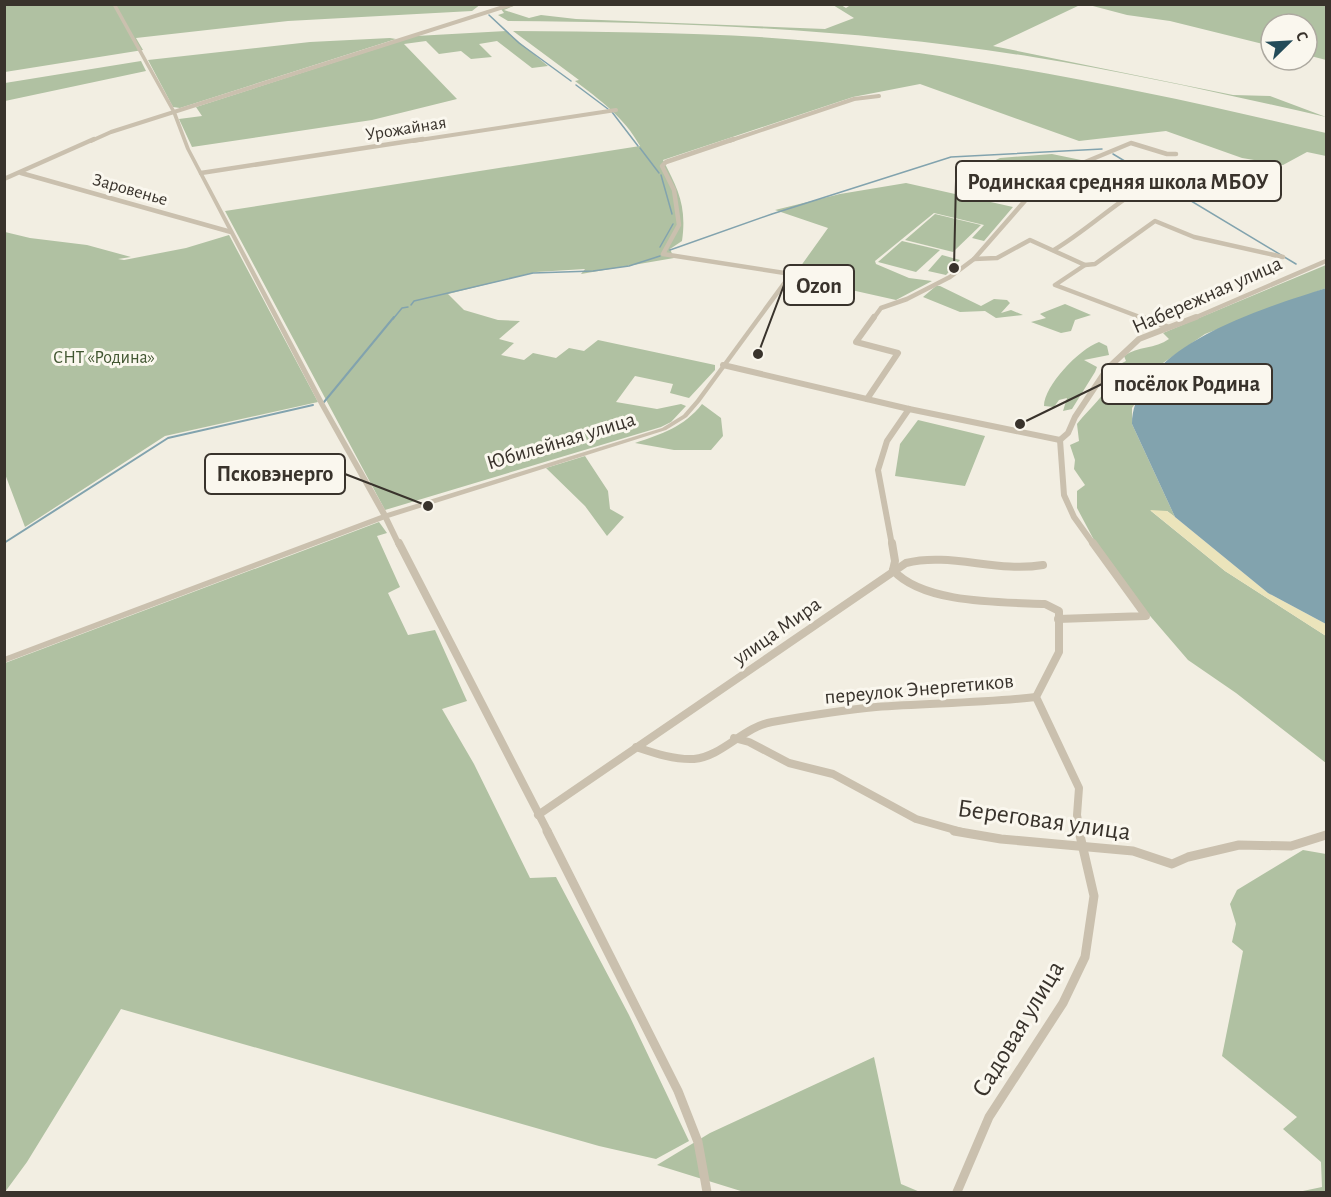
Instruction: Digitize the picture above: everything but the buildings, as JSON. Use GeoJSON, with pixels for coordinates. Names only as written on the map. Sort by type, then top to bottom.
{"type":"FeatureCollection","features":[{"type":"Feature","properties":{"kind":"street"},"geometry":{"type":"LineString","coordinates":[[114,4],[174,112],[201,174],[231,231],[385,516],[613,960],[684,1106],[696,1139],[707,1192]]}},
{"type":"Feature","properties":{"kind":"street"},"geometry":{"type":"LineString","coordinates":[[485,4],[491,12]]}},
{"type":"Feature","properties":{"kind":"street","name":"Заровенье"},"geometry":{"type":"LineString","coordinates":[[4,178],[21,173],[111,132],[513,4]]}},
{"type":"Feature","properties":{"kind":"street"},"geometry":{"type":"LineString","coordinates":[[791,274],[663,254],[663,250],[679,225],[674,190],[662,166],[666,162],[731,138],[854,99],[879,96]]}},
{"type":"Feature","properties":{"kind":"street","name":"Урожайная"},"geometry":{"type":"LineString","coordinates":[[201,174],[616,110]]}},
{"type":"Feature","properties":{"kind":"street"},"geometry":{"type":"LineString","coordinates":[[867,399],[898,353],[856,342],[881,308],[907,299],[950,277],[974,259],[1044,179],[1131,142],[1167,154],[1176,154]]}},
{"type":"Feature","properties":{"kind":"street","name":"Заровенье"},"geometry":{"type":"LineString","coordinates":[[21,173],[231,231]]}},
{"type":"Feature","properties":{"kind":"street"},"geometry":{"type":"LineString","coordinates":[[1054,250],[1082,233],[1125,196],[1154,180]]}},
{"type":"Feature","properties":{"kind":"street"},"geometry":{"type":"LineString","coordinates":[[1167,327],[1055,285],[1085,265],[1095,264],[1155,220],[1194,237],[1283,257]]}},
{"type":"Feature","properties":{"kind":"street"},"geometry":{"type":"LineString","coordinates":[[974,259],[986,261],[1005,257],[1030,240],[1085,265]]}},
{"type":"Feature","properties":{"kind":"street","name":"Набережная улица"},"geometry":{"type":"LineString","coordinates":[[1060,440],[1068,433],[1075,417],[1107,369],[1139,339],[1226,306],[1326,261]]}},
{"type":"Feature","properties":{"kind":"street","name":"Юбилейная улица"},"geometry":{"type":"LineString","coordinates":[[4,660],[385,516],[664,429],[685,416],[791,274]]}},
{"type":"Feature","properties":{"kind":"street"},"geometry":{"type":"LineString","coordinates":[[723,365],[909,409],[1060,440],[1064,495],[1074,517],[1146,616],[1089,620],[1059,615],[1045,604],[932,593],[902,580],[893,570],[895,561],[878,470],[886,441],[909,409]]}},
{"type":"Feature","properties":{"kind":"street","name":"улица Мира"},"geometry":{"type":"LineString","coordinates":[[538,814],[906,563],[922,559],[1020,569],[1043,565]]}},
{"type":"Feature","properties":{"kind":"street"},"geometry":{"type":"LineString","coordinates":[[1036,697],[1057,658],[1059,615]]}},
{"type":"Feature","properties":{"kind":"street","name":"переулок Энергетиков"},"geometry":{"type":"LineString","coordinates":[[636,747],[693,759],[711,755],[754,725],[875,707],[985,704],[1036,697]]}},
{"type":"Feature","properties":{"kind":"street","name":"Садовая улица"},"geometry":{"type":"LineString","coordinates":[[957,1192],[989,1118],[1063,1003],[1085,957],[1094,896],[1077,815],[1079,788],[1036,697]]}},
{"type":"Feature","properties":{"kind":"street","name":"Береговая улица"},"geometry":{"type":"LineString","coordinates":[[734,738],[749,742],[789,763],[833,774],[916,819],[954,831],[1133,851],[1172,864],[1188,857],[1239,845],[1291,846],[1326,835]]}},
{"type":"Feature","properties":{"kind":"green space"},"geometry":{"type":"Polygon","coordinates":[[[481,4],[472,11],[288,21],[136,38],[143,50],[5,72],[5,5],[481,4]]]}},
{"type":"Feature","properties":{"kind":"green space"},"geometry":{"type":"Polygon","coordinates":[[[518,4],[504,10],[529,18],[541,15],[576,19],[825,29],[854,18],[833,5],[846,8],[852,4],[1080,5],[993,46],[1233,95],[1270,96],[1326,117],[1107,70],[968,47],[837,34],[706,25],[508,21],[498,15],[504,13],[501,9],[518,4]]]}},
{"type":"Feature","properties":{"kind":"green space"},"geometry":{"type":"Polygon","coordinates":[[[1089,5],[1326,5],[1326,60],[1319,58],[1319,12],[1259,12],[1259,43],[1170,21],[1127,15],[1089,5]]]}},
{"type":"Feature","properties":{"kind":"green space"},"geometry":{"type":"Polygon","coordinates":[[[506,31],[548,66],[532,68],[497,41],[479,44],[492,57],[471,59],[461,51],[439,54],[426,41],[404,44],[457,99],[372,120],[192,147],[179,119],[202,116],[196,107],[416,36],[506,31]]]}},
{"type":"Feature","properties":{"kind":"green space"},"geometry":{"type":"Polygon","coordinates":[[[513,31],[745,36],[822,42],[950,57],[1139,91],[1326,133],[1326,156],[1307,152],[1283,165],[1242,158],[1166,131],[1079,141],[920,84],[853,97],[663,160],[677,189],[682,208],[682,241],[670,249],[674,258],[581,274],[585,269],[536,272],[448,294],[464,310],[498,320],[520,321],[499,339],[514,343],[501,355],[524,360],[533,353],[556,358],[569,348],[584,351],[598,340],[715,365],[715,370],[689,398],[670,393],[673,384],[635,376],[616,402],[657,409],[681,404],[686,406],[671,422],[661,427],[385,510],[225,211],[640,146],[619,118],[575,81],[579,80],[513,31]]]}},
{"type":"Feature","properties":{"kind":"green space"},"geometry":{"type":"Polygon","coordinates":[[[396,39],[180,108],[173,107],[148,60],[310,42],[396,39]]]}},
{"type":"Feature","properties":{"kind":"green space"},"geometry":{"type":"Polygon","coordinates":[[[141,61],[146,71],[5,101],[5,83],[141,61]]]}},
{"type":"Feature","properties":{"kind":"green space"},"geometry":{"type":"Polygon","coordinates":[[[1052,154],[1081,160],[1043,178],[987,164],[1000,158],[1052,154]]]}},
{"type":"Feature","properties":{"kind":"green space"},"geometry":{"type":"Polygon","coordinates":[[[906,183],[1013,207],[984,241],[972,238],[984,225],[934,213],[875,261],[876,264],[909,278],[932,281],[896,300],[793,277],[828,228],[775,210],[840,194],[906,183]]]}},
{"type":"Feature","properties":{"kind":"green space"},"geometry":{"type":"Polygon","coordinates":[[[935,214],[981,225],[953,252],[905,240],[935,214]]]}},
{"type":"Feature","properties":{"kind":"green space","name":"СНТ «Родина»"},"geometry":{"type":"Polygon","coordinates":[[[5,232],[30,238],[87,245],[131,257],[118,259],[124,260],[186,248],[229,235],[318,402],[165,436],[25,527],[5,474],[5,232]]]}},
{"type":"Feature","properties":{"kind":"green space"},"geometry":{"type":"Polygon","coordinates":[[[902,241],[940,250],[916,272],[878,262],[902,241]]]}},
{"type":"Feature","properties":{"kind":"green space"},"geometry":{"type":"Polygon","coordinates":[[[942,255],[960,260],[946,275],[928,271],[942,255]]]}},
{"type":"Feature","properties":{"kind":"green space"},"geometry":{"type":"Polygon","coordinates":[[[1326,265],[1326,288],[1205,334],[1163,363],[1132,408],[1132,424],[1175,517],[1167,511],[1151,511],[1225,571],[1326,636],[1326,763],[1236,693],[1188,660],[1145,610],[1094,540],[1077,508],[1077,491],[1085,485],[1074,469],[1075,460],[1070,445],[1079,441],[1077,424],[1105,391],[1114,367],[1126,361],[1124,356],[1169,339],[1163,333],[1326,265]]]}},
{"type":"Feature","properties":{"kind":"green space"},"geometry":{"type":"Polygon","coordinates":[[[936,286],[981,306],[994,299],[1007,300],[1010,303],[1001,313],[1011,310],[1023,315],[996,318],[985,311],[960,312],[923,297],[936,286]]]}},
{"type":"Feature","properties":{"kind":"green space"},"geometry":{"type":"Polygon","coordinates":[[[1065,304],[1091,315],[1075,320],[1071,331],[1061,333],[1031,322],[1046,318],[1040,314],[1065,304]]]}},
{"type":"Feature","properties":{"kind":"green space"},"geometry":{"type":"Polygon","coordinates":[[[1099,342],[1107,346],[1109,355],[1084,360],[1097,367],[1072,409],[1063,411],[1067,398],[1059,400],[1054,407],[1044,406],[1050,389],[1064,369],[1082,352],[1099,342]]]}},
{"type":"Feature","properties":{"kind":"green space"},"geometry":{"type":"Polygon","coordinates":[[[702,404],[721,418],[723,436],[711,450],[674,450],[635,443],[680,424],[702,404]]]}},
{"type":"Feature","properties":{"kind":"green space"},"geometry":{"type":"Polygon","coordinates":[[[918,420],[985,436],[965,486],[895,476],[900,444],[918,420]]]}},
{"type":"Feature","properties":{"kind":"green space"},"geometry":{"type":"Polygon","coordinates":[[[585,456],[608,491],[610,509],[624,517],[607,536],[585,506],[546,468],[585,456]]]}},
{"type":"Feature","properties":{"kind":"green space"},"geometry":{"type":"Polygon","coordinates":[[[379,522],[387,533],[377,536],[400,587],[388,593],[408,635],[435,630],[467,701],[442,709],[474,764],[530,878],[556,877],[629,1015],[689,1141],[656,1159],[599,1146],[121,1009],[27,1162],[5,1192],[5,663],[379,522]]]}},
{"type":"Feature","properties":{"kind":"green space"},"geometry":{"type":"Polygon","coordinates":[[[1303,850],[1326,854],[1326,1192],[1298,1192],[1322,1187],[1321,1162],[1283,1129],[1297,1117],[1222,1056],[1243,951],[1232,942],[1236,924],[1230,904],[1237,890],[1303,850]]]}},
{"type":"Feature","properties":{"kind":"green space"},"geometry":{"type":"Polygon","coordinates":[[[874,1057],[901,1184],[920,1192],[744,1192],[657,1165],[710,1133],[874,1057]]]}},
{"type":"Feature","properties":{"kind":"sand"},"geometry":{"type":"Polygon","coordinates":[[[1150,510],[1167,511],[1268,593],[1326,624],[1326,636],[1225,571],[1150,510]]]}},
{"type":"Feature","properties":{"kind":"water"},"geometry":{"type":"Polygon","coordinates":[[[1326,288],[1326,624],[1268,593],[1175,517],[1132,424],[1138,397],[1155,373],[1178,352],[1238,319],[1326,288]]]}},
{"type":"Feature","properties":{"kind":"waterway"},"geometry":{"type":"LineString","coordinates":[[489,15],[519,43],[571,81]]}},
{"type":"Feature","properties":{"kind":"waterway"},"geometry":{"type":"LineString","coordinates":[[576,85],[608,109]]}},
{"type":"Feature","properties":{"kind":"waterway"},"geometry":{"type":"LineString","coordinates":[[612,112],[638,146]]}},
{"type":"Feature","properties":{"kind":"waterway"},"geometry":{"type":"LineString","coordinates":[[640,148],[659,173]]}},
{"type":"Feature","properties":{"kind":"waterway"},"geometry":{"type":"LineString","coordinates":[[670,250],[772,214],[951,157],[1102,149]]}},
{"type":"Feature","properties":{"kind":"waterway"},"geometry":{"type":"LineString","coordinates":[[1113,154],[1296,264]]}},
{"type":"Feature","properties":{"kind":"waterway"},"geometry":{"type":"LineString","coordinates":[[661,175],[672,214]]}},
{"type":"Feature","properties":{"kind":"waterway"},"geometry":{"type":"LineString","coordinates":[[660,247],[673,224]]}},
{"type":"Feature","properties":{"kind":"waterway"},"geometry":{"type":"LineString","coordinates":[[411,305],[414,301],[533,273],[593,271],[629,266],[660,256]]}},
{"type":"Feature","properties":{"kind":"waterway"},"geometry":{"type":"LineString","coordinates":[[393,319],[402,308],[408,307]]}},
{"type":"Feature","properties":{"kind":"waterway"},"geometry":{"type":"LineString","coordinates":[[324,402],[394,317]]}},
{"type":"Feature","properties":{"kind":"waterway"},"geometry":{"type":"LineString","coordinates":[[4,543],[168,438],[313,405]]}},
{"type":"Feature","properties":{"kind":"place","name":"Родинская средняя школа МБОУ"},"geometry":{"type":"Point","coordinates":[954,268]}},
{"type":"Feature","properties":{"kind":"place","name":"Ozon"},"geometry":{"type":"Point","coordinates":[758,354]}},
{"type":"Feature","properties":{"kind":"place","name":"посёлок Родина"},"geometry":{"type":"Point","coordinates":[1020,424]}},
{"type":"Feature","properties":{"kind":"place","name":"Псковэнерго"},"geometry":{"type":"Point","coordinates":[428,506]}}]}
